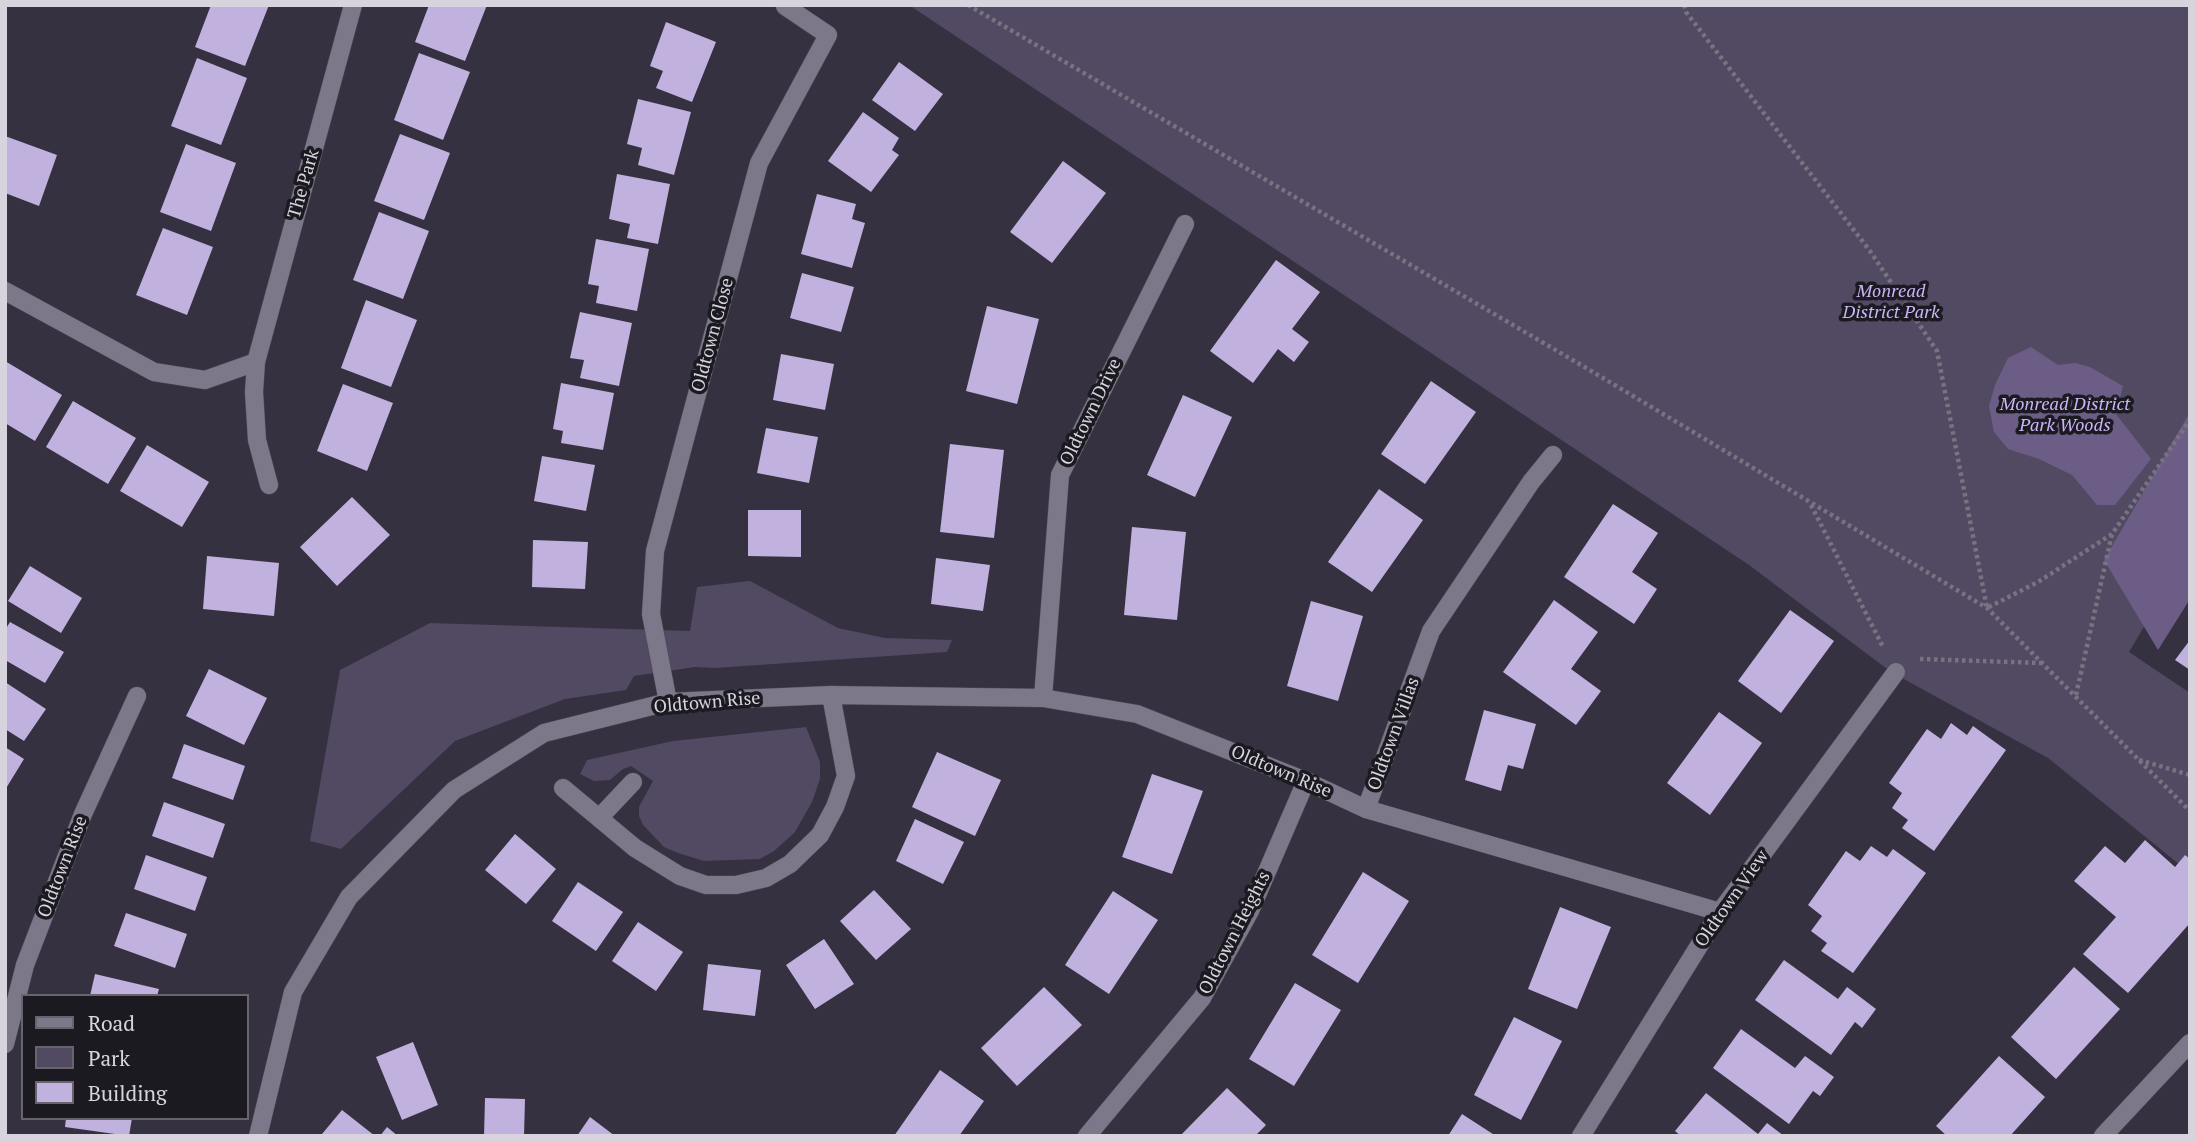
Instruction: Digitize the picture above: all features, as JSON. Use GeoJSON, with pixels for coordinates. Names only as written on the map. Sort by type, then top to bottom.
{"type":"FeatureCollection","features":[{"type":"Feature","properties":{"kind":"street","name":"The Park"},"geometry":{"type":"LineString","coordinates":[[269,485],[257,440],[254,392],[256,362],[353,5]]}},
{"type":"Feature","properties":{"kind":"street","name":"Oldtown Close"},"geometry":{"type":"LineString","coordinates":[[668,702],[652,614],[655,551],[759,163],[828,35],[785,6]]}},
{"type":"Feature","properties":{"kind":"street","name":"Oldtown Drive"},"geometry":{"type":"LineString","coordinates":[[1043,698],[1060,474],[1185,223]]}},
{"type":"Feature","properties":{"kind":"street"},"geometry":{"type":"LineString","coordinates":[[5,291],[154,372],[205,380],[256,362]]}},
{"type":"Feature","properties":{"kind":"street","name":"Oldtown Villas"},"geometry":{"type":"LineString","coordinates":[[1553,455],[1531,482],[1432,631],[1366,809],[1720,912]]}},
{"type":"Feature","properties":{"kind":"street","name":"Oldtown View"},"geometry":{"type":"LineString","coordinates":[[1581,1136],[1720,912],[1892,665]]}},
{"type":"Feature","properties":{"kind":"street","name":"Oldtown Rise"},"geometry":{"type":"LineString","coordinates":[[5,1044],[30,953],[83,814],[137,695]]}},
{"type":"Feature","properties":{"kind":"street"},"geometry":{"type":"LineString","coordinates":[[563,788],[635,848],[680,876],[706,885],[736,885],[766,878],[790,864],[820,835],[835,807],[846,776],[831,695]]}},
{"type":"Feature","properties":{"kind":"street","name":"Oldtown Rise"},"geometry":{"type":"LineString","coordinates":[[258,1136],[293,992],[349,897],[454,790],[544,733],[668,702],[831,695],[1043,698],[1137,714],[1306,781],[1366,809]]}},
{"type":"Feature","properties":{"kind":"street","name":"Oldtown Heights"},"geometry":{"type":"LineString","coordinates":[[1087,1136],[1202,998],[1250,911],[1306,781]]}},
{"type":"Feature","properties":{"kind":"street"},"geometry":{"type":"LineString","coordinates":[[600,817],[633,782]]}},
{"type":"Feature","properties":{"kind":"street"},"geometry":{"type":"LineString","coordinates":[[2103,1136],[2190,1043]]}},
{"type":"Feature","properties":{"kind":"path"},"geometry":{"type":"LineString","coordinates":[[968,5],[1593,372],[1987,608],[2190,811]]}},
{"type":"Feature","properties":{"kind":"path"},"geometry":{"type":"LineString","coordinates":[[1684,5],[1686,12],[1870,251],[1937,351],[1987,608]]}},
{"type":"Feature","properties":{"kind":"path"},"geometry":{"type":"LineString","coordinates":[[2076,696],[2112,534],[2190,420]]}},
{"type":"Feature","properties":{"kind":"path"},"geometry":{"type":"LineString","coordinates":[[1810,503],[1892,665]]}},
{"type":"Feature","properties":{"kind":"path"},"geometry":{"type":"LineString","coordinates":[[1987,608],[2038,582],[2112,534]]}},
{"type":"Feature","properties":{"kind":"path"},"geometry":{"type":"LineString","coordinates":[[1916,659],[2042,663]]}},
{"type":"Feature","properties":{"kind":"path"},"geometry":{"type":"LineString","coordinates":[[2138,760],[2190,775]]}},
{"type":"Feature","properties":{"kind":"green space","name":"Monread District Park"},"geometry":{"type":"Polygon","coordinates":[[[909,5],[2190,5],[2190,549],[2129,652],[2190,693],[2190,873],[2048,758],[1891,672],[1749,565],[909,5]]]}},
{"type":"Feature","properties":{"kind":"green space","name":"Monread District Park Woods"},"geometry":{"type":"Polygon","coordinates":[[[2031,347],[2058,365],[2075,363],[2090,367],[2123,386],[2116,414],[2151,459],[2115,505],[2097,505],[2072,475],[2039,459],[2008,449],[1994,432],[1989,406],[1995,385],[2008,358],[2031,347]]]}},
{"type":"Feature","properties":{"kind":"green space","name":"Monread District Park Woods"},"geometry":{"type":"Polygon","coordinates":[[[2190,412],[2190,599],[2158,650],[2104,560],[2190,412]]]}},
{"type":"Feature","properties":{"kind":"green space"},"geometry":{"type":"Polygon","coordinates":[[[750,581],[838,628],[885,638],[952,640],[947,652],[715,668],[695,667],[634,676],[626,690],[565,699],[455,741],[341,849],[310,841],[340,670],[430,623],[690,631],[697,587],[750,581]]]}},
{"type":"Feature","properties":{"kind":"green space"},"geometry":{"type":"Polygon","coordinates":[[[806,727],[820,762],[820,779],[812,802],[795,832],[774,851],[760,859],[704,861],[664,847],[643,825],[639,816],[639,807],[653,781],[631,766],[610,780],[594,781],[580,774],[587,760],[673,741],[806,727]]]}},
{"type":"Feature","properties":{"kind":"building"},"geometry":{"type":"Polygon","coordinates":[[[211,5],[269,5],[245,66],[195,47],[211,5]]]}},
{"type":"Feature","properties":{"kind":"building"},"geometry":{"type":"Polygon","coordinates":[[[429,5],[487,5],[465,61],[415,42],[429,5]]]}},
{"type":"Feature","properties":{"kind":"building"},"geometry":{"type":"Polygon","coordinates":[[[666,22],[716,42],[692,102],[656,88],[663,71],[650,66],[666,22]]]}},
{"type":"Feature","properties":{"kind":"building"},"geometry":{"type":"Polygon","coordinates":[[[419,53],[470,72],[443,140],[394,120],[419,53]]]}},
{"type":"Feature","properties":{"kind":"building"},"geometry":{"type":"Polygon","coordinates":[[[197,58],[247,78],[221,145],[171,126],[197,58]]]}},
{"type":"Feature","properties":{"kind":"building"},"geometry":{"type":"Polygon","coordinates":[[[899,62],[943,94],[915,131],[872,100],[899,62]]]}},
{"type":"Feature","properties":{"kind":"building"},"geometry":{"type":"Polygon","coordinates":[[[638,99],[691,112],[674,175],[638,165],[642,148],[627,144],[638,99]]]}},
{"type":"Feature","properties":{"kind":"building"},"geometry":{"type":"Polygon","coordinates":[[[863,112],[899,138],[892,150],[899,155],[871,192],[828,161],[863,112]]]}},
{"type":"Feature","properties":{"kind":"building"},"geometry":{"type":"Polygon","coordinates":[[[400,134],[450,153],[424,220],[374,201],[400,134]]]}},
{"type":"Feature","properties":{"kind":"building"},"geometry":{"type":"Polygon","coordinates":[[[5,136],[57,155],[39,206],[5,193],[5,136]]]}},
{"type":"Feature","properties":{"kind":"building"},"geometry":{"type":"Polygon","coordinates":[[[186,144],[236,163],[211,231],[160,212],[186,144]]]}},
{"type":"Feature","properties":{"kind":"building"},"geometry":{"type":"Polygon","coordinates":[[[1063,161],[1106,193],[1052,263],[1010,232],[1063,161]]]}},
{"type":"Feature","properties":{"kind":"building"},"geometry":{"type":"Polygon","coordinates":[[[617,174],[670,184],[658,244],[627,238],[630,224],[609,219],[617,174]]]}},
{"type":"Feature","properties":{"kind":"building"},"geometry":{"type":"Polygon","coordinates":[[[817,194],[856,204],[852,219],[865,223],[852,268],[801,254],[817,194]]]}},
{"type":"Feature","properties":{"kind":"building"},"geometry":{"type":"Polygon","coordinates":[[[379,212],[429,231],[403,299],[353,280],[379,212]]]}},
{"type":"Feature","properties":{"kind":"building"},"geometry":{"type":"Polygon","coordinates":[[[163,228],[213,247],[187,315],[136,295],[163,228]]]}},
{"type":"Feature","properties":{"kind":"building"},"geometry":{"type":"Polygon","coordinates":[[[596,239],[649,249],[637,311],[596,303],[599,286],[588,284],[596,239]]]}},
{"type":"Feature","properties":{"kind":"building"},"geometry":{"type":"Polygon","coordinates":[[[1276,260],[1320,292],[1292,329],[1309,342],[1294,362],[1278,349],[1253,383],[1210,351],[1276,260]]]}},
{"type":"Feature","properties":{"kind":"building"},"geometry":{"type":"Polygon","coordinates":[[[802,273],[854,287],[841,332],[790,318],[802,273]]]}},
{"type":"Feature","properties":{"kind":"building"},"geometry":{"type":"Polygon","coordinates":[[[366,300],[417,320],[391,387],[341,368],[366,300]]]}},
{"type":"Feature","properties":{"kind":"building"},"geometry":{"type":"Polygon","coordinates":[[[987,306],[1039,319],[1017,404],[966,391],[987,306]]]}},
{"type":"Feature","properties":{"kind":"building"},"geometry":{"type":"Polygon","coordinates":[[[580,312],[632,323],[619,386],[580,378],[584,360],[570,358],[580,312]]]}},
{"type":"Feature","properties":{"kind":"building"},"geometry":{"type":"Polygon","coordinates":[[[781,354],[834,364],[825,410],[773,400],[781,354]]]}},
{"type":"Feature","properties":{"kind":"building"},"geometry":{"type":"Polygon","coordinates":[[[5,361],[62,395],[35,441],[5,423],[5,361]]]}},
{"type":"Feature","properties":{"kind":"building"},"geometry":{"type":"Polygon","coordinates":[[[1431,381],[1476,412],[1425,484],[1381,454],[1431,381]]]}},
{"type":"Feature","properties":{"kind":"building"},"geometry":{"type":"Polygon","coordinates":[[[561,383],[614,393],[603,450],[561,443],[563,431],[553,429],[561,383]]]}},
{"type":"Feature","properties":{"kind":"building"},"geometry":{"type":"Polygon","coordinates":[[[343,384],[393,403],[367,471],[317,451],[343,384]]]}},
{"type":"Feature","properties":{"kind":"building"},"geometry":{"type":"Polygon","coordinates":[[[1183,395],[1232,417],[1195,497],[1147,475],[1183,395]]]}},
{"type":"Feature","properties":{"kind":"building"},"geometry":{"type":"Polygon","coordinates":[[[73,401],[136,438],[108,484],[46,447],[73,401]]]}},
{"type":"Feature","properties":{"kind":"building"},"geometry":{"type":"Polygon","coordinates":[[[766,428],[818,437],[809,483],[757,473],[766,428]]]}},
{"type":"Feature","properties":{"kind":"building"},"geometry":{"type":"Polygon","coordinates":[[[950,444],[1004,450],[994,538],[940,532],[950,444]]]}},
{"type":"Feature","properties":{"kind":"building"},"geometry":{"type":"Polygon","coordinates":[[[147,445],[209,482],[182,527],[120,491],[147,445]]]}},
{"type":"Feature","properties":{"kind":"building"},"geometry":{"type":"Polygon","coordinates":[[[542,456],[595,465],[586,511],[534,501],[542,456]]]}},
{"type":"Feature","properties":{"kind":"building"},"geometry":{"type":"Polygon","coordinates":[[[1379,489],[1423,520],[1372,592],[1328,562],[1379,489]]]}},
{"type":"Feature","properties":{"kind":"building"},"geometry":{"type":"Polygon","coordinates":[[[352,497],[390,535],[337,586],[300,547],[352,497]]]}},
{"type":"Feature","properties":{"kind":"building"},"geometry":{"type":"Polygon","coordinates":[[[1613,504],[1658,533],[1632,572],[1657,589],[1634,624],[1564,577],[1613,504]]]}},
{"type":"Feature","properties":{"kind":"building"},"geometry":{"type":"Polygon","coordinates":[[[748,510],[801,510],[801,557],[748,556],[748,510]]]}},
{"type":"Feature","properties":{"kind":"building"},"geometry":{"type":"Polygon","coordinates":[[[1132,527],[1186,532],[1177,620],[1124,615],[1132,527]]]}},
{"type":"Feature","properties":{"kind":"building"},"geometry":{"type":"Polygon","coordinates":[[[533,540],[588,542],[585,589],[532,587],[533,540]]]}},
{"type":"Feature","properties":{"kind":"building"},"geometry":{"type":"Polygon","coordinates":[[[207,556],[279,563],[274,616],[203,609],[207,556]]]}},
{"type":"Feature","properties":{"kind":"building"},"geometry":{"type":"Polygon","coordinates":[[[936,558],[990,565],[983,611],[931,604],[936,558]]]}},
{"type":"Feature","properties":{"kind":"building"},"geometry":{"type":"Polygon","coordinates":[[[30,566],[82,598],[61,633],[8,601],[30,566]]]}},
{"type":"Feature","properties":{"kind":"building"},"geometry":{"type":"Polygon","coordinates":[[[1554,600],[1598,632],[1571,669],[1601,691],[1576,725],[1503,672],[1554,600]]]}},
{"type":"Feature","properties":{"kind":"building"},"geometry":{"type":"Polygon","coordinates":[[[1311,601],[1363,616],[1338,701],[1287,686],[1311,601]]]}},
{"type":"Feature","properties":{"kind":"building"},"geometry":{"type":"Polygon","coordinates":[[[1790,610],[1834,641],[1781,713],[1738,681],[1790,610]]]}},
{"type":"Feature","properties":{"kind":"building"},"geometry":{"type":"Polygon","coordinates":[[[10,622],[64,652],[45,683],[5,660],[5,630],[10,622]]]}},
{"type":"Feature","properties":{"kind":"building"},"geometry":{"type":"Polygon","coordinates":[[[2190,640],[2190,670],[2175,660],[2190,640]]]}},
{"type":"Feature","properties":{"kind":"building"},"geometry":{"type":"Polygon","coordinates":[[[209,669],[267,698],[244,745],[186,716],[209,669]]]}},
{"type":"Feature","properties":{"kind":"building"},"geometry":{"type":"Polygon","coordinates":[[[5,682],[46,709],[24,741],[5,729],[5,682]]]}},
{"type":"Feature","properties":{"kind":"building"},"geometry":{"type":"Polygon","coordinates":[[[1484,710],[1536,724],[1523,769],[1508,765],[1501,791],[1465,780],[1484,710]]]}},
{"type":"Feature","properties":{"kind":"building"},"geometry":{"type":"Polygon","coordinates":[[[1719,712],[1762,743],[1710,815],[1667,783],[1719,712]]]}},
{"type":"Feature","properties":{"kind":"building"},"geometry":{"type":"Polygon","coordinates":[[[1951,723],[1967,735],[1973,726],[2006,750],[1934,851],[1902,828],[1908,820],[1892,808],[1902,793],[1889,783],[1927,729],[1941,739],[1951,723]]]}},
{"type":"Feature","properties":{"kind":"building"},"geometry":{"type":"Polygon","coordinates":[[[184,744],[245,766],[233,800],[172,778],[184,744]]]}},
{"type":"Feature","properties":{"kind":"building"},"geometry":{"type":"Polygon","coordinates":[[[5,747],[24,759],[5,790],[5,747]]]}},
{"type":"Feature","properties":{"kind":"building"},"geometry":{"type":"Polygon","coordinates":[[[937,752],[1001,780],[975,836],[912,807],[937,752]]]}},
{"type":"Feature","properties":{"kind":"building"},"geometry":{"type":"Polygon","coordinates":[[[1152,774],[1203,791],[1172,874],[1122,857],[1152,774]]]}},
{"type":"Feature","properties":{"kind":"building"},"geometry":{"type":"Polygon","coordinates":[[[164,802],[225,824],[213,858],[152,836],[164,802]]]}},
{"type":"Feature","properties":{"kind":"building"},"geometry":{"type":"Polygon","coordinates":[[[915,819],[964,842],[943,884],[896,861],[915,819]]]}},
{"type":"Feature","properties":{"kind":"building"},"geometry":{"type":"Polygon","coordinates":[[[515,834],[556,869],[526,904],[485,870],[515,834]]]}},
{"type":"Feature","properties":{"kind":"building"},"geometry":{"type":"Polygon","coordinates":[[[2145,840],[2175,867],[2185,855],[2190,859],[2190,923],[2128,993],[2083,954],[2116,917],[2074,881],[2105,846],[2125,863],[2145,840]]]}},
{"type":"Feature","properties":{"kind":"building"},"geometry":{"type":"Polygon","coordinates":[[[1871,846],[1887,857],[1893,849],[1926,873],[1853,973],[1821,951],[1827,943],[1811,931],[1822,916],[1808,905],[1846,851],[1860,861],[1871,846]]]}},
{"type":"Feature","properties":{"kind":"building"},"geometry":{"type":"Polygon","coordinates":[[[146,855],[207,877],[195,911],[134,889],[146,855]]]}},
{"type":"Feature","properties":{"kind":"building"},"geometry":{"type":"Polygon","coordinates":[[[1363,872],[1409,901],[1358,983],[1312,955],[1363,872]]]}},
{"type":"Feature","properties":{"kind":"building"},"geometry":{"type":"Polygon","coordinates":[[[578,882],[623,912],[596,951],[552,921],[578,882]]]}},
{"type":"Feature","properties":{"kind":"building"},"geometry":{"type":"Polygon","coordinates":[[[874,890],[911,929],[876,960],[840,921],[874,890]]]}},
{"type":"Feature","properties":{"kind":"building"},"geometry":{"type":"Polygon","coordinates":[[[1113,891],[1158,920],[1109,994],[1065,965],[1113,891]]]}},
{"type":"Feature","properties":{"kind":"building"},"geometry":{"type":"Polygon","coordinates":[[[1560,907],[1611,927],[1577,1009],[1528,989],[1560,907]]]}},
{"type":"Feature","properties":{"kind":"building"},"geometry":{"type":"Polygon","coordinates":[[[126,913],[187,934],[175,968],[114,946],[126,913]]]}},
{"type":"Feature","properties":{"kind":"building"},"geometry":{"type":"Polygon","coordinates":[[[638,922],[683,952],[656,991],[612,961],[638,922]]]}},
{"type":"Feature","properties":{"kind":"building"},"geometry":{"type":"Polygon","coordinates":[[[824,939],[854,984],[815,1009],[786,965],[824,939]]]}},
{"type":"Feature","properties":{"kind":"building"},"geometry":{"type":"Polygon","coordinates":[[[1784,960],[1838,999],[1847,987],[1876,1009],[1862,1028],[1855,1022],[1831,1055],[1755,1000],[1784,960]]]}},
{"type":"Feature","properties":{"kind":"building"},"geometry":{"type":"Polygon","coordinates":[[[708,964],[761,970],[755,1016],[703,1010],[708,964]]]}},
{"type":"Feature","properties":{"kind":"building"},"geometry":{"type":"Polygon","coordinates":[[[2074,967],[2120,1009],[2056,1079],[2011,1037],[2074,967]]]}},
{"type":"Feature","properties":{"kind":"building"},"geometry":{"type":"Polygon","coordinates":[[[95,974],[159,989],[158,994],[90,994],[95,974]]]}},
{"type":"Feature","properties":{"kind":"building"},"geometry":{"type":"Polygon","coordinates":[[[1295,983],[1341,1010],[1294,1086],[1249,1059],[1295,983]]]}},
{"type":"Feature","properties":{"kind":"building"},"geometry":{"type":"Polygon","coordinates":[[[1044,987],[1082,1025],[1017,1086],[981,1048],[1044,987]]]}},
{"type":"Feature","properties":{"kind":"building"},"geometry":{"type":"Polygon","coordinates":[[[1514,1017],[1562,1041],[1521,1120],[1474,1095],[1514,1017]]]}},
{"type":"Feature","properties":{"kind":"building"},"geometry":{"type":"Polygon","coordinates":[[[1741,1029],[1795,1068],[1805,1056],[1834,1077],[1820,1096],[1813,1091],[1789,1124],[1713,1068],[1741,1029]]]}},
{"type":"Feature","properties":{"kind":"building"},"geometry":{"type":"Polygon","coordinates":[[[413,1042],[438,1105],[402,1120],[376,1057],[413,1042]]]}},
{"type":"Feature","properties":{"kind":"building"},"geometry":{"type":"Polygon","coordinates":[[[1999,1056],[2045,1097],[2010,1136],[1947,1136],[1936,1126],[1999,1056]]]}},
{"type":"Feature","properties":{"kind":"building"},"geometry":{"type":"Polygon","coordinates":[[[940,1070],[984,1101],[959,1136],[894,1136],[940,1070]]]}},
{"type":"Feature","properties":{"kind":"building"},"geometry":{"type":"Polygon","coordinates":[[[1227,1088],[1266,1125],[1255,1136],[1180,1136],[1227,1088]]]}},
{"type":"Feature","properties":{"kind":"building"},"geometry":{"type":"Polygon","coordinates":[[[1706,1093],[1758,1134],[1767,1123],[1784,1136],[1681,1136],[1675,1131],[1706,1093]]]}},
{"type":"Feature","properties":{"kind":"building"},"geometry":{"type":"Polygon","coordinates":[[[485,1098],[525,1099],[524,1136],[484,1136],[485,1098]]]}},
{"type":"Feature","properties":{"kind":"building"},"geometry":{"type":"Polygon","coordinates":[[[342,1110],[375,1136],[324,1136],[322,1134],[342,1110]]]}},
{"type":"Feature","properties":{"kind":"building"},"geometry":{"type":"Polygon","coordinates":[[[1462,1114],[1496,1136],[1448,1136],[1462,1114]]]}},
{"type":"Feature","properties":{"kind":"building"},"geometry":{"type":"Polygon","coordinates":[[[590,1117],[615,1136],[577,1136],[590,1117]]]}},
{"type":"Feature","properties":{"kind":"building"},"geometry":{"type":"Polygon","coordinates":[[[66,1120],[132,1120],[129,1136],[65,1127],[66,1120]]]}},
{"type":"Feature","properties":{"kind":"building"},"geometry":{"type":"Polygon","coordinates":[[[387,1127],[398,1136],[380,1136],[387,1127]]]}}]}
